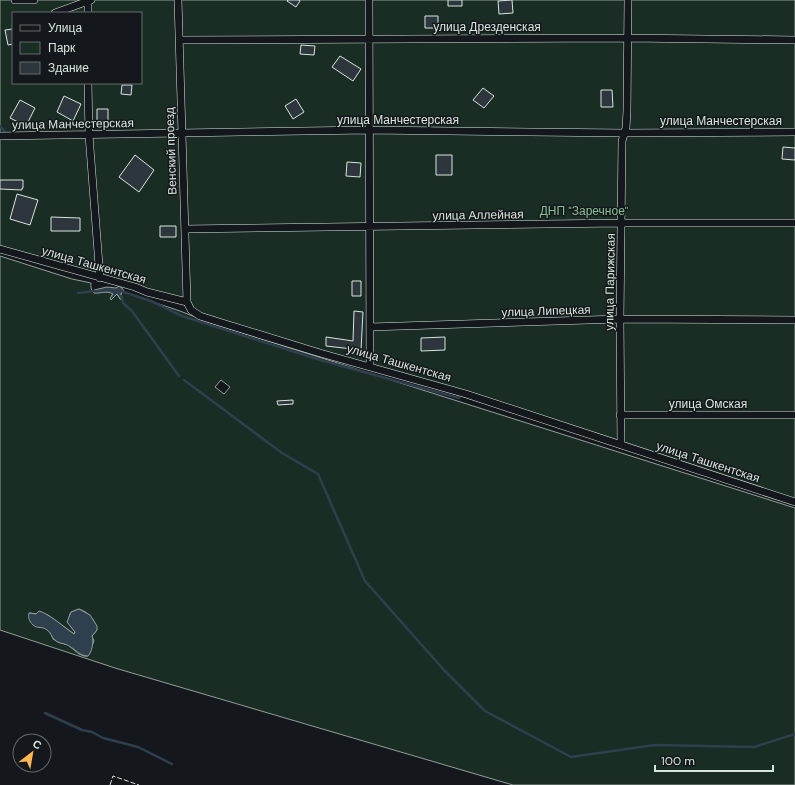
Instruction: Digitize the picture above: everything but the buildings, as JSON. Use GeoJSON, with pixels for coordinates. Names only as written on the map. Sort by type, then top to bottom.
{"type":"FeatureCollection","features":[{"type":"Feature","properties":{"kind":"street"},"geometry":{"type":"LineString","coordinates":[[15,0],[34,0]]}},
{"type":"Feature","properties":{"kind":"street","name":"Венский проезд"},"geometry":{"type":"LineString","coordinates":[[178,0],[187,302]]}},
{"type":"Feature","properties":{"kind":"street"},"geometry":{"type":"LineString","coordinates":[[370,0],[370,366]]}},
{"type":"Feature","properties":{"kind":"street","name":"улица Парижская"},"geometry":{"type":"LineString","coordinates":[[621,445],[620,319],[622,141],[627,111],[628,0]]}},
{"type":"Feature","properties":{"kind":"street"},"geometry":{"type":"LineString","coordinates":[[58,12],[89,1],[88,12]]}},
{"type":"Feature","properties":{"kind":"street","name":"улица Дрезденская"},"geometry":{"type":"LineString","coordinates":[[180,40],[370,38],[627,38],[795,40]]}},
{"type":"Feature","properties":{"kind":"street"},"geometry":{"type":"LineString","coordinates":[[88,84],[89,135],[100,278]]}},
{"type":"Feature","properties":{"kind":"street","name":"улица Манчестерская"},"geometry":{"type":"LineString","coordinates":[[0,136],[369,130],[624,133],[795,132]]}},
{"type":"Feature","properties":{"kind":"street","name":"улица Аллейная"},"geometry":{"type":"LineString","coordinates":[[185,229],[621,223],[795,223]]}},
{"type":"Feature","properties":{"kind":"street","name":"улица Ташкентская"},"geometry":{"type":"LineString","coordinates":[[0,249],[187,302],[191,310],[200,316],[320,353],[466,394],[795,502]]}},
{"type":"Feature","properties":{"kind":"street","name":"улица Липецкая"},"geometry":{"type":"LineString","coordinates":[[370,327],[620,319],[795,320]]}},
{"type":"Feature","properties":{"kind":"street","name":"улица Омская"},"geometry":{"type":"LineString","coordinates":[[620,415],[795,415]]}},
{"type":"Feature","properties":{"kind":"green space","name":"ДНП \"Заречное\""},"geometry":{"type":"Polygon","coordinates":[[[0,0],[795,0],[795,502],[630,448],[198,315],[183,301],[0,249],[0,0]]]}},
{"type":"Feature","properties":{"kind":"green space"},"geometry":{"type":"Polygon","coordinates":[[[0,256],[72,279],[91,283],[93,292],[107,291],[113,294],[111,296],[117,294],[120,299],[122,298],[121,293],[123,292],[208,322],[795,508],[795,785],[513,785],[115,668],[0,630],[0,256]],[[221,380],[215,387],[224,394],[230,387],[221,380]],[[79,609],[71,612],[69,617],[70,625],[75,632],[74,634],[48,615],[29,613],[50,631],[53,639],[68,645],[79,654],[88,656],[94,641],[92,636],[97,630],[91,617],[86,612],[79,609]]]}},
{"type":"Feature","properties":{"kind":"water"},"geometry":{"type":"Polygon","coordinates":[[[119,286],[124,291],[121,293],[121,300],[117,294],[111,300],[110,298],[113,294],[106,292],[93,292],[94,290],[107,287],[116,288],[119,286]]]}},
{"type":"Feature","properties":{"kind":"water"},"geometry":{"type":"Polygon","coordinates":[[[79,609],[90,615],[97,626],[97,630],[92,636],[93,641],[91,652],[88,656],[60,643],[45,629],[33,625],[29,618],[29,613],[36,614],[39,611],[43,612],[74,634],[75,632],[67,622],[71,612],[79,609]]]}},
{"type":"Feature","properties":{"kind":"waterway"},"geometry":{"type":"LineString","coordinates":[[0,126],[6,133]]}},
{"type":"Feature","properties":{"kind":"waterway"},"geometry":{"type":"LineString","coordinates":[[78,293],[95,291]]}},
{"type":"Feature","properties":{"kind":"waterway"},"geometry":{"type":"LineString","coordinates":[[121,291],[151,301],[182,316],[320,360],[459,398]]}},
{"type":"Feature","properties":{"kind":"waterway"},"geometry":{"type":"LineString","coordinates":[[121,296],[123,303],[132,311],[179,376]]}},
{"type":"Feature","properties":{"kind":"waterway"},"geometry":{"type":"LineString","coordinates":[[184,380],[282,453],[318,474],[365,581],[444,670],[485,711],[571,757],[655,745],[754,747],[795,734]]}},
{"type":"Feature","properties":{"kind":"waterway"},"geometry":{"type":"LineString","coordinates":[[45,713],[103,738],[138,747],[172,764]]}},
{"type":"Feature","properties":{"kind":"fence"},"geometry":{"type":"LineString","coordinates":[[110,785],[113,776],[139,785]]}}]}
